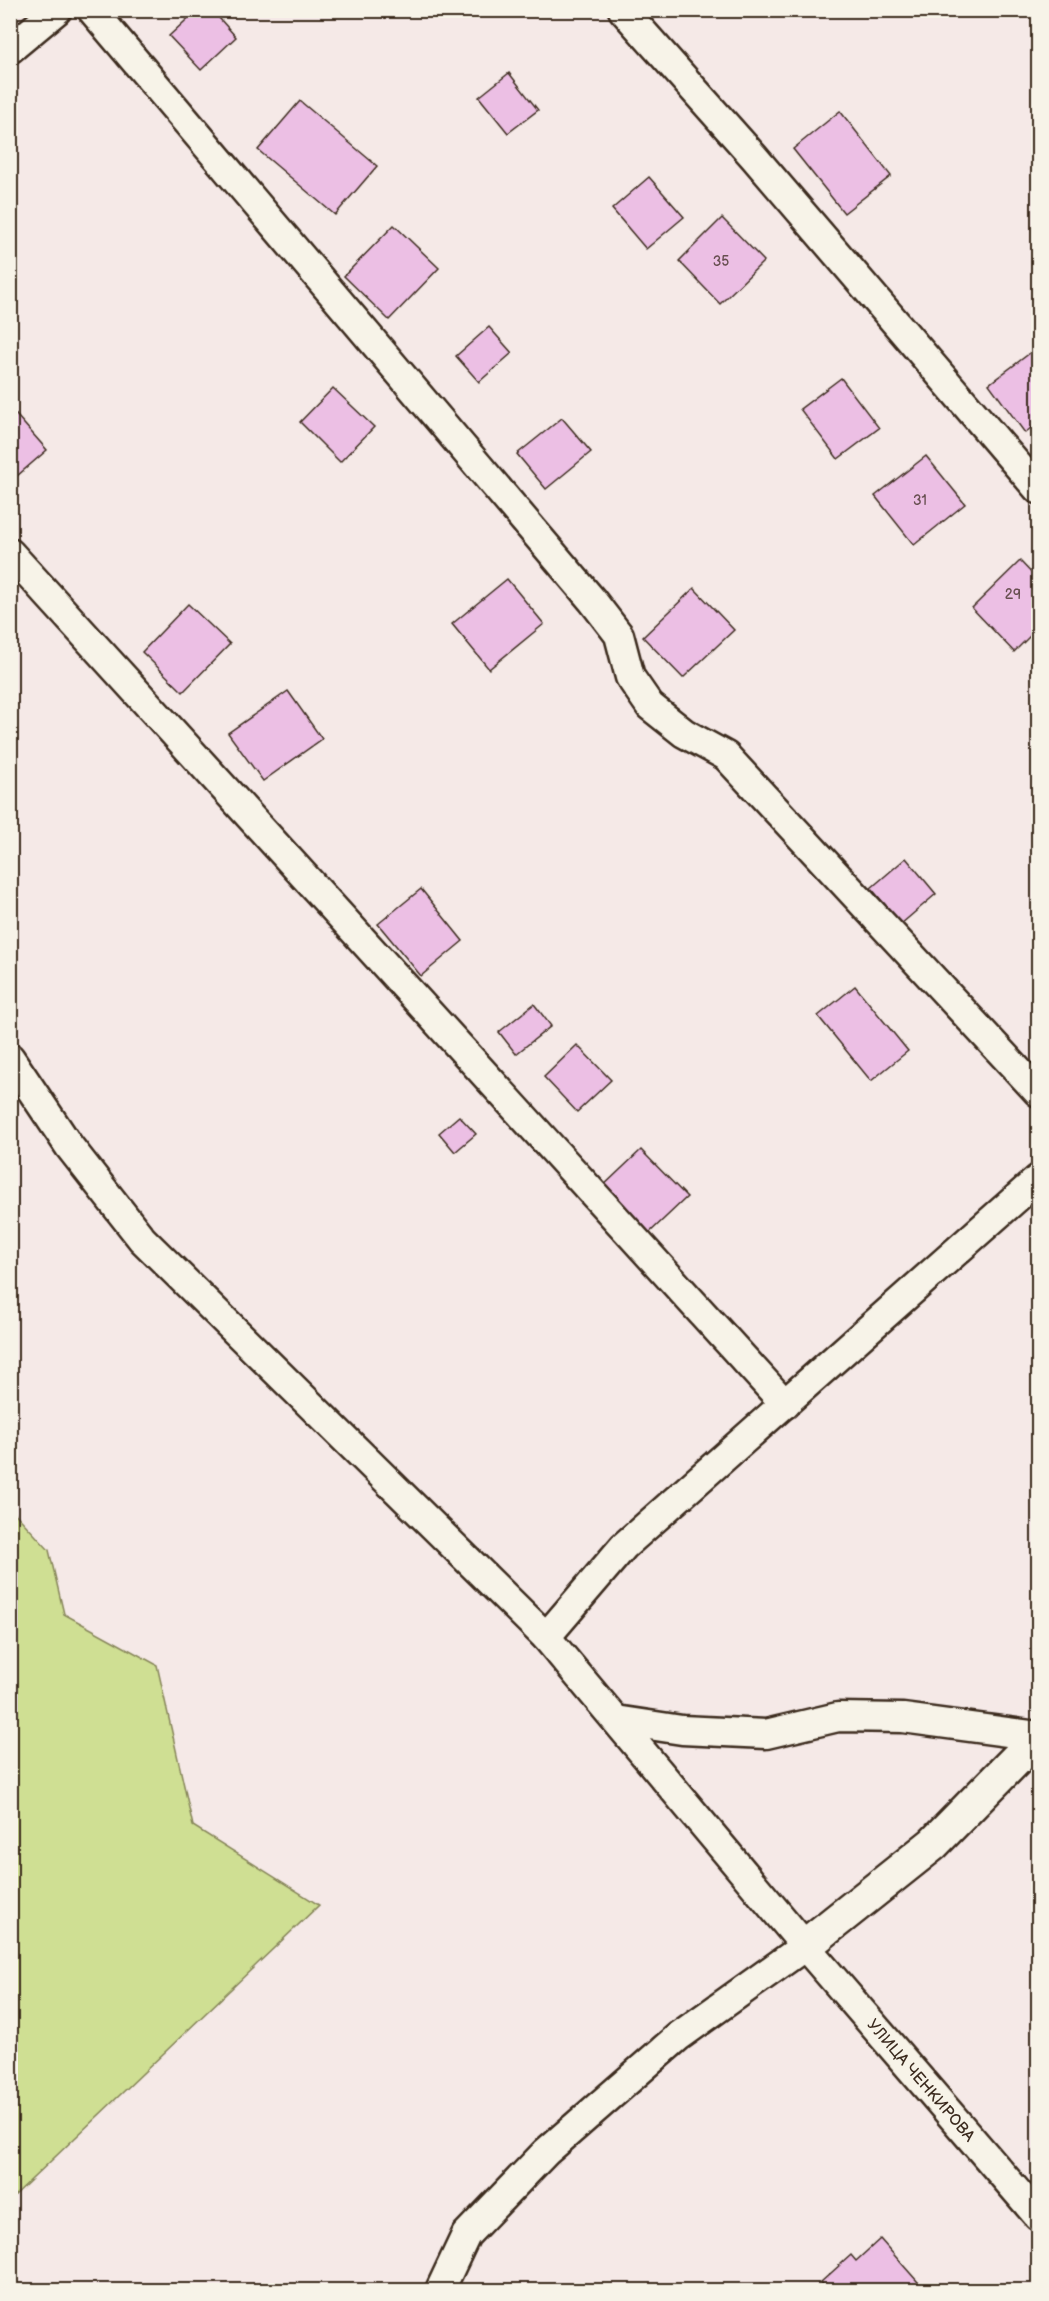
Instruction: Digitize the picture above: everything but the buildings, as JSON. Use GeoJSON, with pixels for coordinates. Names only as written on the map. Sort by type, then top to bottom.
{"type":"FeatureCollection","features":[{"type":"Feature","properties":{"kind":"street"},"geometry":{"type":"LineString","coordinates":[[10,50],[57,10]]}},
{"type":"Feature","properties":{"kind":"street"},"geometry":{"type":"LineString","coordinates":[[92,10],[592,600],[620,635],[630,677],[650,706],[684,733],[726,756],[1038,1092]]}},
{"type":"Feature","properties":{"kind":"street"},"geometry":{"type":"LineString","coordinates":[[623,10],[754,157],[1038,489]]}},
{"type":"Feature","properties":{"kind":"street"},"geometry":{"type":"LineString","coordinates":[[10,553],[785,1404]]}},
{"type":"Feature","properties":{"kind":"street","name":"УЛИЦА ЧЕНКИРОВА"},"geometry":{"type":"LineString","coordinates":[[10,1058],[69,1146],[142,1239],[546,1637],[805,1946],[1038,2216]]}},
{"type":"Feature","properties":{"kind":"street"},"geometry":{"type":"LineString","coordinates":[[546,1637],[624,1546],[1038,1179]]}},
{"type":"Feature","properties":{"kind":"street"},"geometry":{"type":"LineString","coordinates":[[616,1720],[682,1730],[766,1734],[838,1717],[903,1718],[1038,1737]]}},
{"type":"Feature","properties":{"kind":"street"},"geometry":{"type":"LineString","coordinates":[[440,2290],[466,2235],[546,2152],[679,2036],[805,1946],[933,1844],[1038,1737]]}},
{"type":"Feature","properties":{"kind":"green space"},"geometry":{"type":"Polygon","coordinates":[[[11,1509],[49,1550],[64,1614],[157,1665],[193,1826],[319,1905],[11,2199],[11,1509]]]}}]}
